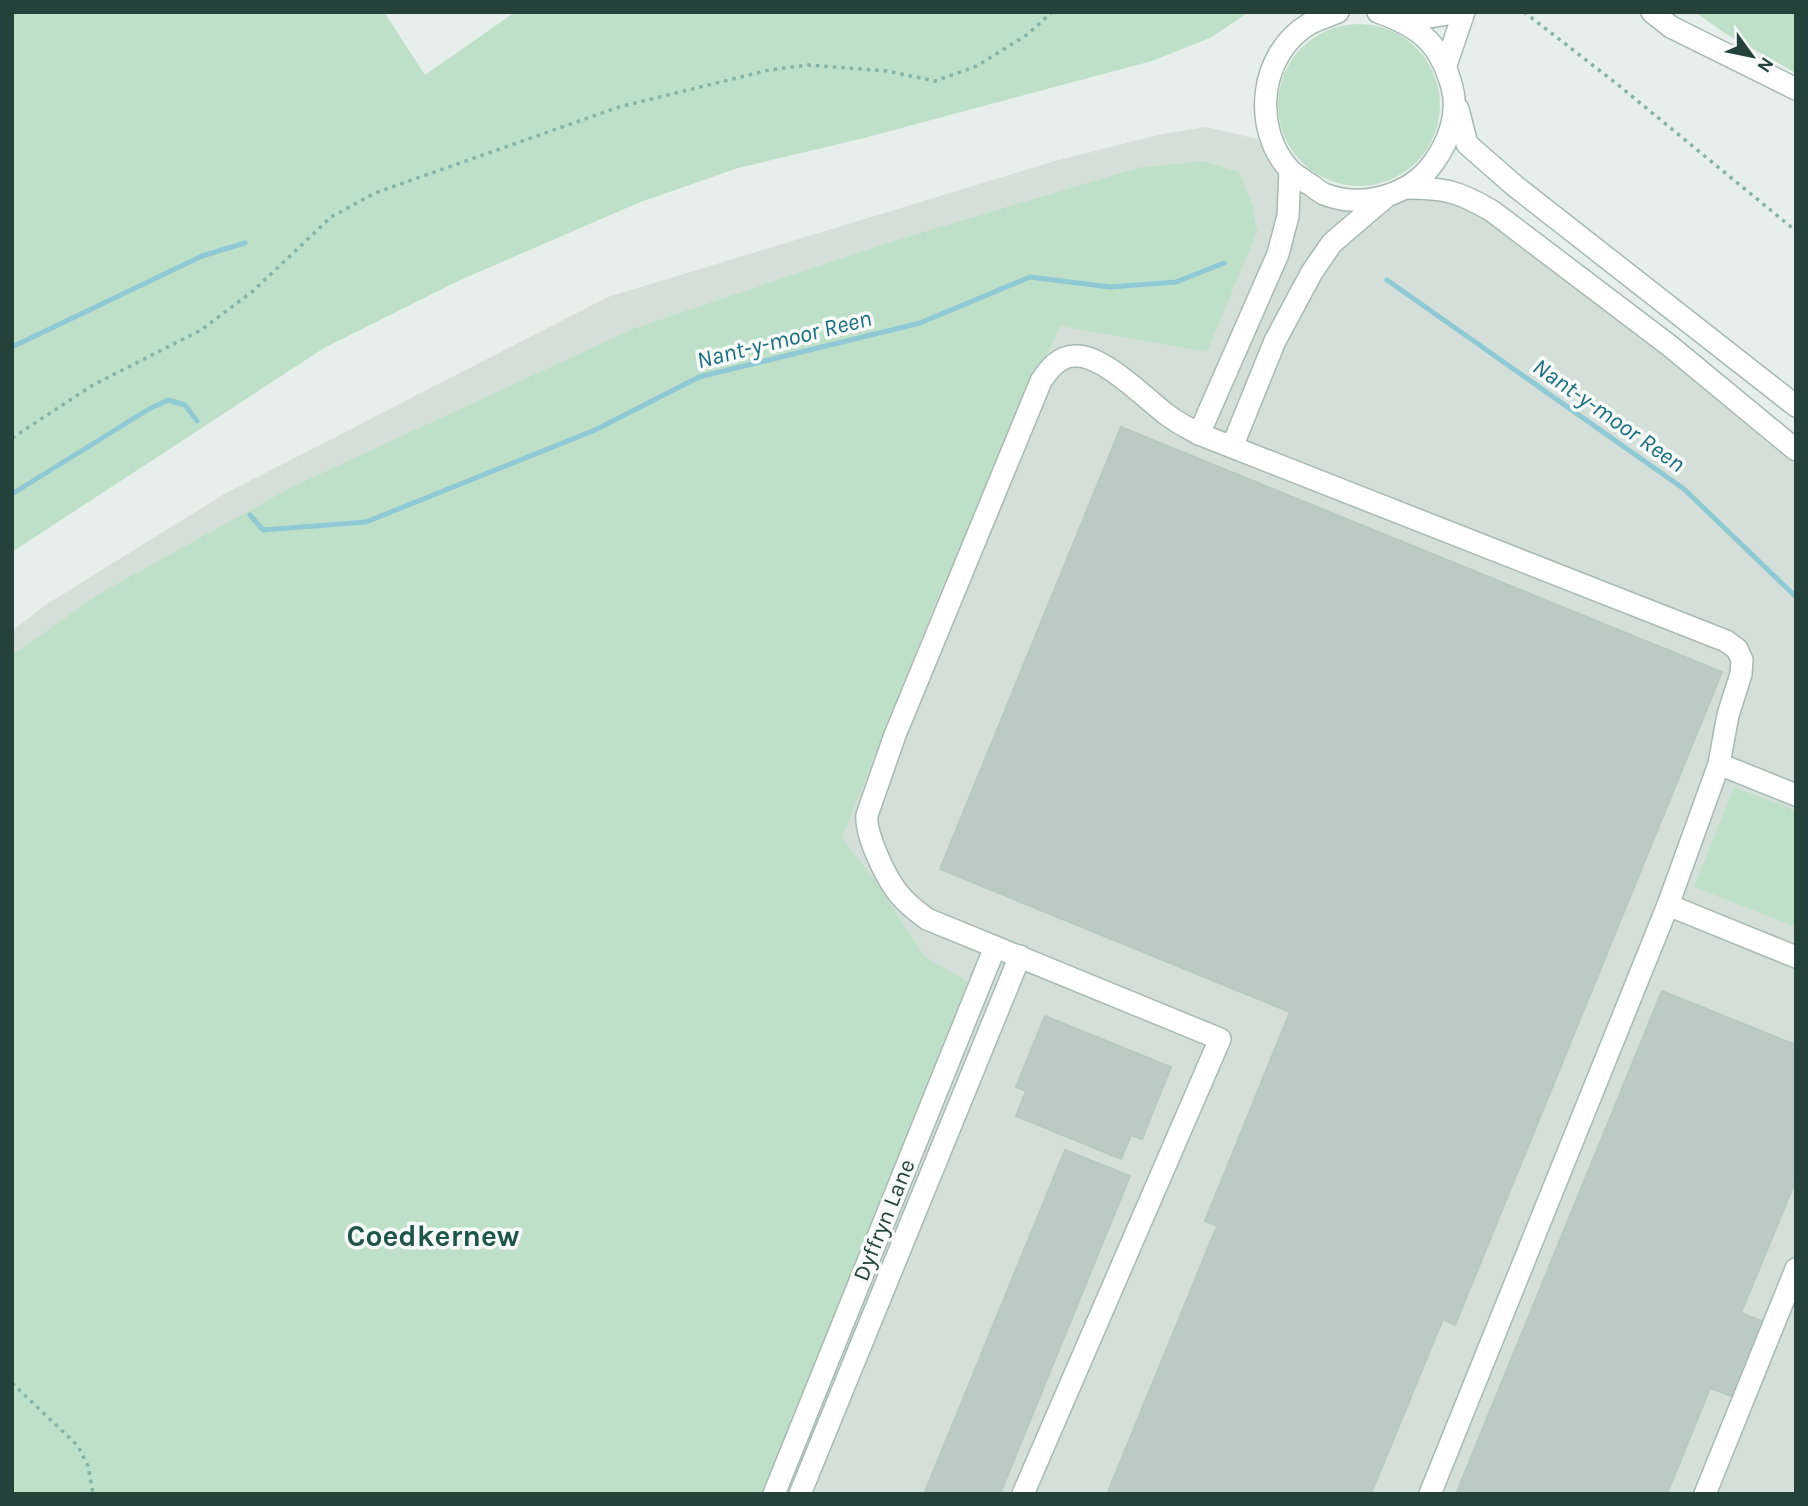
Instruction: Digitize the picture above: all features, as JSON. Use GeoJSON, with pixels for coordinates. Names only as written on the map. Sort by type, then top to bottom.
{"type":"FeatureCollection","features":[{"type":"Feature","properties":{"kind":"street"},"geometry":{"type":"LineString","coordinates":[[1338,12],[1308,25],[1283,48],[1268,79],[1264,111],[1271,142],[1290,170],[1324,193],[1355,200],[1396,192],[1440,188],[1464,195],[1492,211],[1670,346],[1796,450]]}},
{"type":"Feature","properties":{"kind":"street"},"geometry":{"type":"LineString","coordinates":[[1378,12],[1405,21],[1429,40],[1446,65],[1467,144],[1515,186],[1796,406]]}},
{"type":"Feature","properties":{"kind":"street"},"geometry":{"type":"LineString","coordinates":[[1405,21],[1462,12],[1446,65]]}},
{"type":"Feature","properties":{"kind":"street"},"geometry":{"type":"LineString","coordinates":[[1652,12],[1671,27],[1796,89]]}},
{"type":"Feature","properties":{"kind":"street"},"geometry":{"type":"LineString","coordinates":[[1232,447],[1275,341],[1312,272],[1332,243],[1428,170],[1444,148],[1453,121],[1454,93]]}},
{"type":"Feature","properties":{"kind":"street"},"geometry":{"type":"LineString","coordinates":[[1199,434],[1278,254],[1288,216],[1290,170]]}},
{"type":"Feature","properties":{"kind":"street"},"geometry":{"type":"LineString","coordinates":[[1023,1494],[1220,1038],[927,919],[911,908],[896,891],[868,835],[866,825],[867,815],[895,735],[1041,381],[1055,363],[1074,356],[1097,362],[1168,416],[1199,434],[1726,641],[1737,649],[1742,660],[1719,764],[1668,905],[1430,1494]]}},
{"type":"Feature","properties":{"kind":"street"},"geometry":{"type":"LineString","coordinates":[[1719,764],[1796,795]]}},
{"type":"Feature","properties":{"kind":"street"},"geometry":{"type":"LineString","coordinates":[[1668,905],[1796,957]]}},
{"type":"Feature","properties":{"kind":"street","name":"Dyffryn Lane"},"geometry":{"type":"LineString","coordinates":[[774,1494],[995,947]]}},
{"type":"Feature","properties":{"kind":"street","name":"Dyffryn Lane"},"geometry":{"type":"LineString","coordinates":[[800,1494],[1020,956]]}},
{"type":"Feature","properties":{"kind":"street"},"geometry":{"type":"LineString","coordinates":[[1705,1494],[1794,1277]]}},
{"type":"Feature","properties":{"kind":"path"},"geometry":{"type":"LineString","coordinates":[[12,438],[93,385],[201,330],[253,291],[331,216],[375,193],[619,107],[769,70],[808,65],[887,71],[935,81],[977,66],[1028,34],[1052,12]]}},
{"type":"Feature","properties":{"kind":"path"},"geometry":{"type":"LineString","coordinates":[[1524,12],[1796,231]]}},
{"type":"Feature","properties":{"kind":"path"},"geometry":{"type":"LineString","coordinates":[[12,1383],[78,1446],[88,1466],[93,1494]]}},
{"type":"Feature","properties":{"kind":"shaded area"},"geometry":{"type":"Polygon","coordinates":[[[1206,127],[1271,142],[1324,193],[1464,195],[1796,450],[1796,1494],[12,1494],[12,631],[47,604],[226,493],[608,297],[1055,161],[1162,134],[1206,127]]]}},
{"type":"Feature","properties":{"kind":"green space"},"geometry":{"type":"Polygon","coordinates":[[[12,12],[384,12],[425,75],[515,12],[1249,12],[1210,38],[1152,61],[864,138],[738,168],[638,203],[458,281],[324,348],[12,552],[12,12]]]}},
{"type":"Feature","properties":{"kind":"green space"},"geometry":{"type":"Polygon","coordinates":[[[1695,12],[1796,12],[1796,73],[1726,34],[1695,12]]]}},
{"type":"Feature","properties":{"kind":"green space"},"geometry":{"type":"Polygon","coordinates":[[[1359,24],[1390,30],[1416,48],[1434,74],[1440,105],[1434,136],[1416,162],[1390,180],[1359,186],[1328,180],[1302,162],[1284,136],[1278,105],[1284,74],[1302,48],[1328,30],[1359,24]]]}},
{"type":"Feature","properties":{"kind":"green space"},"geometry":{"type":"Polygon","coordinates":[[[1203,161],[1239,172],[1254,210],[1257,232],[1207,352],[1060,326],[932,611],[842,838],[874,879],[925,957],[968,982],[765,1494],[12,1494],[12,655],[102,592],[294,486],[635,328],[897,240],[1138,168],[1203,161]]]}},
{"type":"Feature","properties":{"kind":"green space"},"geometry":{"type":"Polygon","coordinates":[[[1734,787],[1796,811],[1796,927],[1694,887],[1734,787]]]}},
{"type":"Feature","properties":{"kind":"building"},"geometry":{"type":"Polygon","coordinates":[[[1121,427],[1722,672],[1455,1325],[1443,1319],[1371,1494],[1107,1494],[1217,1226],[1205,1221],[1290,1012],[940,869],[1121,427]]]}},
{"type":"Feature","properties":{"kind":"building"},"geometry":{"type":"Polygon","coordinates":[[[1662,991],[1796,1045],[1796,1180],[1741,1313],[1765,1322],[1734,1397],[1710,1388],[1667,1494],[1456,1494],[1662,991]]]}},
{"type":"Feature","properties":{"kind":"building"},"geometry":{"type":"Polygon","coordinates":[[[1045,1016],[1171,1067],[1142,1139],[1131,1135],[1121,1159],[1016,1116],[1026,1091],[1016,1087],[1045,1016]]]}},
{"type":"Feature","properties":{"kind":"building"},"geometry":{"type":"Polygon","coordinates":[[[1065,1150],[1130,1176],[1000,1494],[924,1494],[1065,1150]]]}},
{"type":"Feature","properties":{"kind":"waterway"},"geometry":{"type":"LineString","coordinates":[[12,347],[202,256],[245,243]]}},
{"type":"Feature","properties":{"kind":"waterway","name":"Nant-y-moor Reen"},"geometry":{"type":"LineString","coordinates":[[250,515],[263,530],[366,522],[595,430],[699,377],[920,323],[1030,277],[1110,287],[1176,282],[1224,263]]}},
{"type":"Feature","properties":{"kind":"waterway","name":"Nant-y-moor Reen"},"geometry":{"type":"LineString","coordinates":[[1387,280],[1684,489],[1796,597]]}},
{"type":"Feature","properties":{"kind":"waterway","name":"Nant-y-moor Reen"},"geometry":{"type":"LineString","coordinates":[[12,494],[168,400],[185,405],[197,421]]}},
{"type":"Feature","properties":{"kind":"district","name":"Coedkernew"},"geometry":{"type":"Point","coordinates":[433,1236]}}]}
